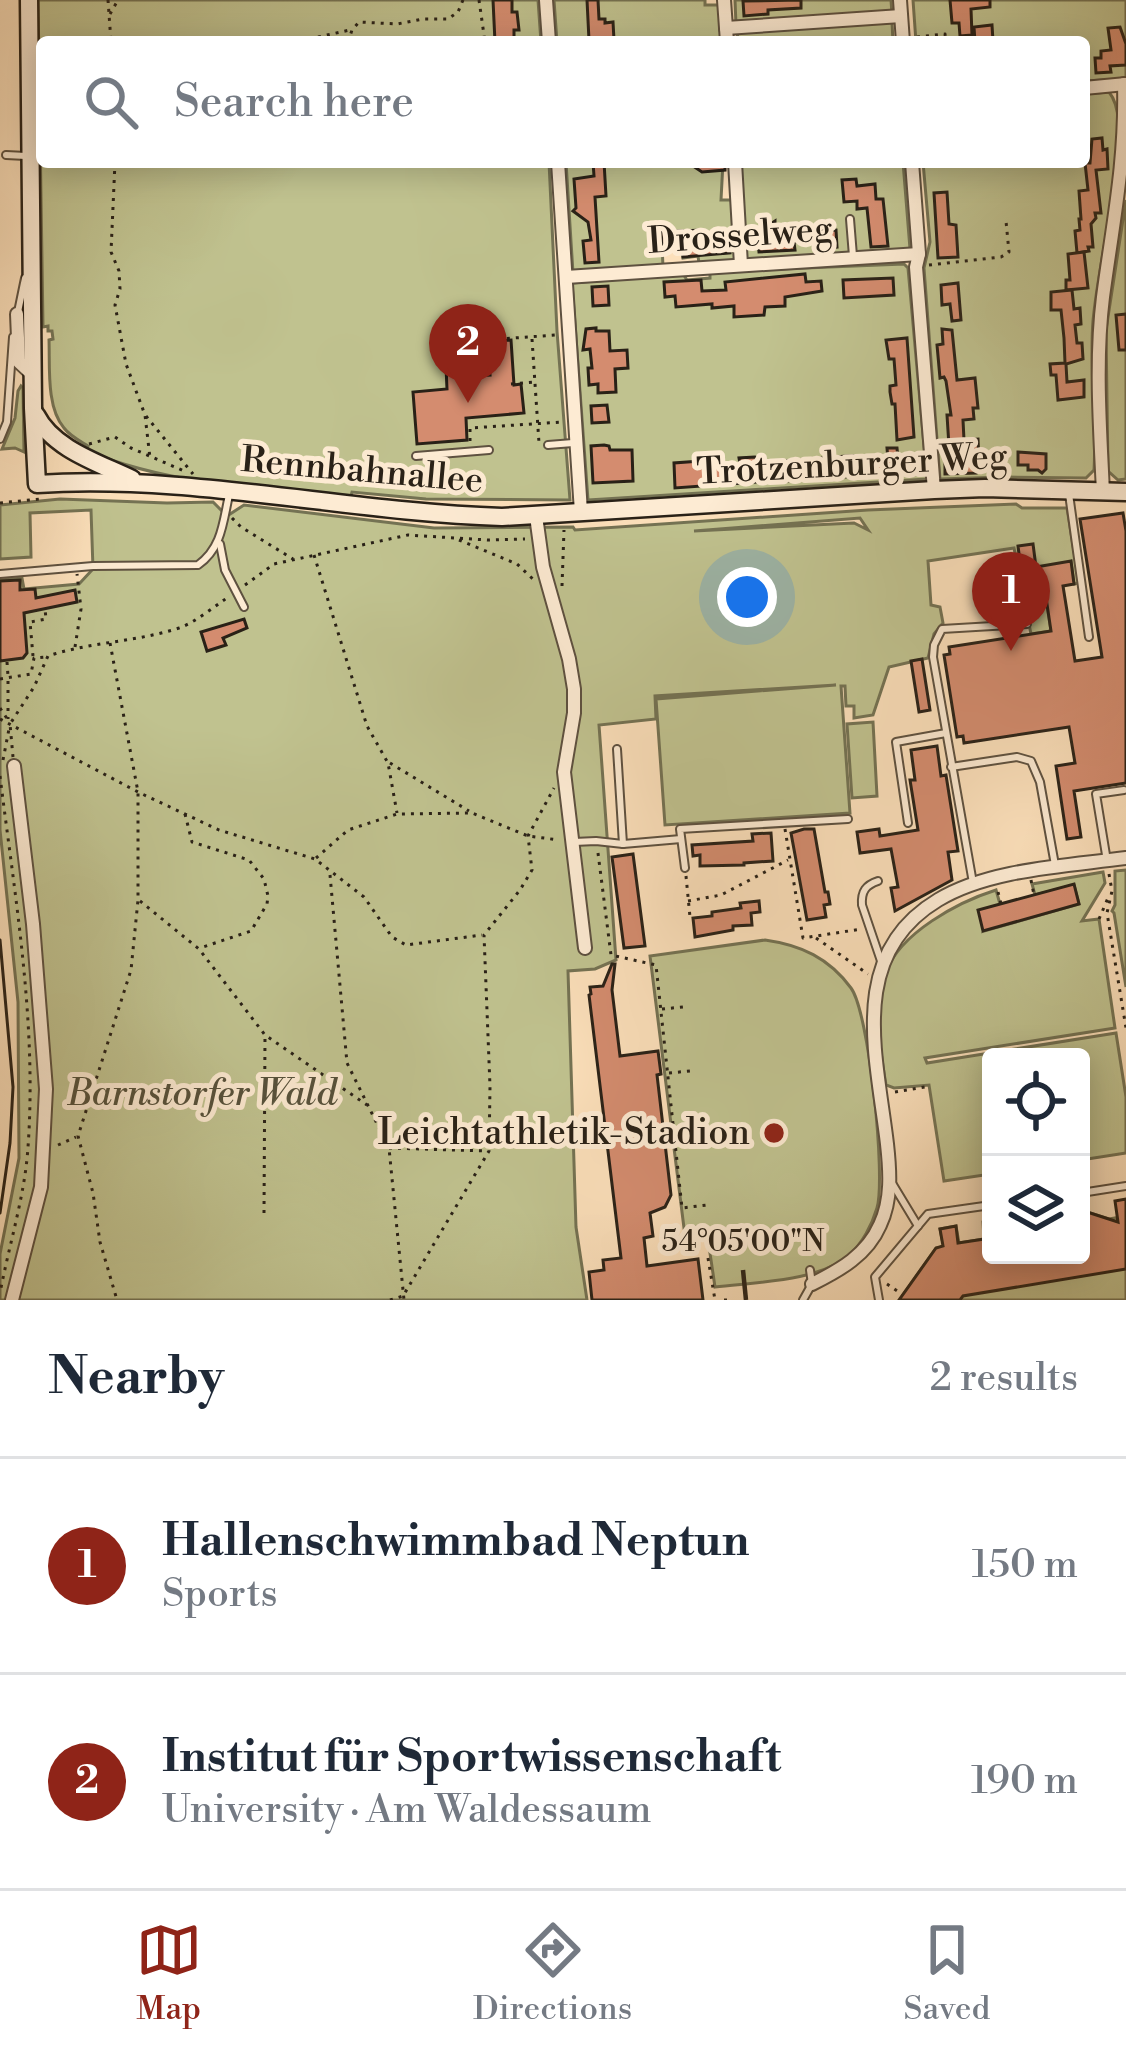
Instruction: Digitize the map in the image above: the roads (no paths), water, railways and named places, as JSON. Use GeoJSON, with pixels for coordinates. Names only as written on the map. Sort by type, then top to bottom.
{"type":"FeatureCollection","features":[{"type":"Feature","properties":{"kind":"street"},"geometry":{"type":"LineString","coordinates":[[29,0],[33,408]]}},
{"type":"Feature","properties":{"kind":"street"},"geometry":{"type":"LineString","coordinates":[[547,0],[549,36]]}},
{"type":"Feature","properties":{"kind":"street"},"geometry":{"type":"LineString","coordinates":[[724,0],[727,35],[901,16]]}},
{"type":"Feature","properties":{"kind":"street"},"geometry":{"type":"LineString","coordinates":[[900,0],[903,36]]}},
{"type":"Feature","properties":{"kind":"street"},"geometry":{"type":"LineString","coordinates":[[1090,87],[1125,84],[1125,145],[1099,350],[1103,492]]}},
{"type":"Feature","properties":{"kind":"street"},"geometry":{"type":"LineString","coordinates":[[558,168],[581,508]]}},
{"type":"Feature","properties":{"kind":"street"},"geometry":{"type":"LineString","coordinates":[[735,168],[742,265]]}},
{"type":"Feature","properties":{"kind":"street"},"geometry":{"type":"LineString","coordinates":[[912,168],[934,490]]}},
{"type":"Feature","properties":{"kind":"street","name":"Drosselweg"},"geometry":{"type":"LineString","coordinates":[[566,277],[853,259],[917,260]]}},
{"type":"Feature","properties":{"kind":"street"},"geometry":{"type":"LineString","coordinates":[[17,314],[19,362],[33,375]]}},
{"type":"Feature","properties":{"kind":"street","name":"Rennbahnallee"},"geometry":{"type":"LineString","coordinates":[[33,408],[39,422],[62,444],[136,482]]}},
{"type":"Feature","properties":{"kind":"street","name":"Rennbahnallee"},"geometry":{"type":"LineString","coordinates":[[33,408],[41,491],[136,482],[228,499],[443,515],[536,516],[581,508]]}},
{"type":"Feature","properties":{"kind":"street","name":"Trotzenburger Weg"},"geometry":{"type":"LineString","coordinates":[[581,508],[934,490],[1126,492]]}},
{"type":"Feature","properties":{"kind":"street"},"geometry":{"type":"LineString","coordinates":[[536,516],[549,593],[574,689],[563,772],[586,948]]}},
{"type":"Feature","properties":{"kind":"street"},"geometry":{"type":"LineString","coordinates":[[12,1300],[41,1187],[46,1089],[14,766]]}},
{"type":"Feature","properties":{"kind":"street"},"geometry":{"type":"LineString","coordinates":[[811,1277],[845,1267],[867,1246],[881,1225],[888,1200],[890,1178],[873,1027],[876,980],[899,935],[939,899],[974,884],[1126,858]]}},
{"type":"Feature","properties":{"kind":"lane"},"geometry":{"type":"LineString","coordinates":[[6,155],[32,156]]}},
{"type":"Feature","properties":{"kind":"lane"},"geometry":{"type":"LineString","coordinates":[[850,219],[853,259]]}},
{"type":"Feature","properties":{"kind":"lane"},"geometry":{"type":"LineString","coordinates":[[0,439],[12,385],[12,343],[32,250]]}},
{"type":"Feature","properties":{"kind":"lane"},"geometry":{"type":"LineString","coordinates":[[543,446],[577,443]]}},
{"type":"Feature","properties":{"kind":"lane"},"geometry":{"type":"LineString","coordinates":[[416,456],[488,450]]}},
{"type":"Feature","properties":{"kind":"lane"},"geometry":{"type":"LineString","coordinates":[[1068,490],[1090,637]]}},
{"type":"Feature","properties":{"kind":"lane"},"geometry":{"type":"LineString","coordinates":[[228,499],[220,540],[225,570],[244,607]]}},
{"type":"Feature","properties":{"kind":"lane"},"geometry":{"type":"LineString","coordinates":[[0,574],[93,566],[198,565],[220,540]]}},
{"type":"Feature","properties":{"kind":"lane"},"geometry":{"type":"LineString","coordinates":[[974,884],[934,645],[942,629],[1027,624]]}},
{"type":"Feature","properties":{"kind":"lane"},"geometry":{"type":"LineString","coordinates":[[908,823],[896,742],[946,733]]}},
{"type":"Feature","properties":{"kind":"lane"},"geometry":{"type":"LineString","coordinates":[[617,749],[623,844]]}},
{"type":"Feature","properties":{"kind":"lane"},"geometry":{"type":"LineString","coordinates":[[951,766],[1017,757],[1030,760],[1040,782],[1055,868]]}},
{"type":"Feature","properties":{"kind":"lane"},"geometry":{"type":"LineString","coordinates":[[1106,861],[1096,794],[1124,790]]}},
{"type":"Feature","properties":{"kind":"lane"},"geometry":{"type":"LineString","coordinates":[[685,868],[680,830],[848,819]]}},
{"type":"Feature","properties":{"kind":"lane"},"geometry":{"type":"LineString","coordinates":[[574,842],[682,839]]}},
{"type":"Feature","properties":{"kind":"lane"},"geometry":{"type":"LineString","coordinates":[[878,881],[861,894],[882,964]]}},
{"type":"Feature","properties":{"kind":"lane"},"geometry":{"type":"LineString","coordinates":[[890,1178],[918,1226]]}},
{"type":"Feature","properties":{"kind":"lane"},"geometry":{"type":"LineString","coordinates":[[1090,1192],[1126,1186]]}},
{"type":"Feature","properties":{"kind":"lane"},"geometry":{"type":"LineString","coordinates":[[879,1300],[875,1277],[928,1214],[982,1206]]}},
{"type":"Feature","properties":{"kind":"lane"},"geometry":{"type":"LineString","coordinates":[[802,1300],[811,1277]]}},
{"type":"Feature","properties":{"kind":"tram line"},"geometry":{"type":"LineString","coordinates":[[0,940],[13,1087],[0,1213]]}},
{"type":"Feature","properties":{"kind":"place","name":"Institut für Sportwissenschaft"},"geometry":{"type":"Point","coordinates":[468,403]}},
{"type":"Feature","properties":{"kind":"place","name":"Hallenschwimmbad Neptun"},"geometry":{"type":"Point","coordinates":[1011,651]}},
{"type":"Feature","properties":{"kind":"place","name":"Leichtathletik-Stadion"},"geometry":{"type":"Point","coordinates":[774,1133]}},
{"type":"Feature","properties":{"kind":"park label","name":"Barnstorfer Wald"},"geometry":{"type":"Point","coordinates":[202,1094]}}]}
